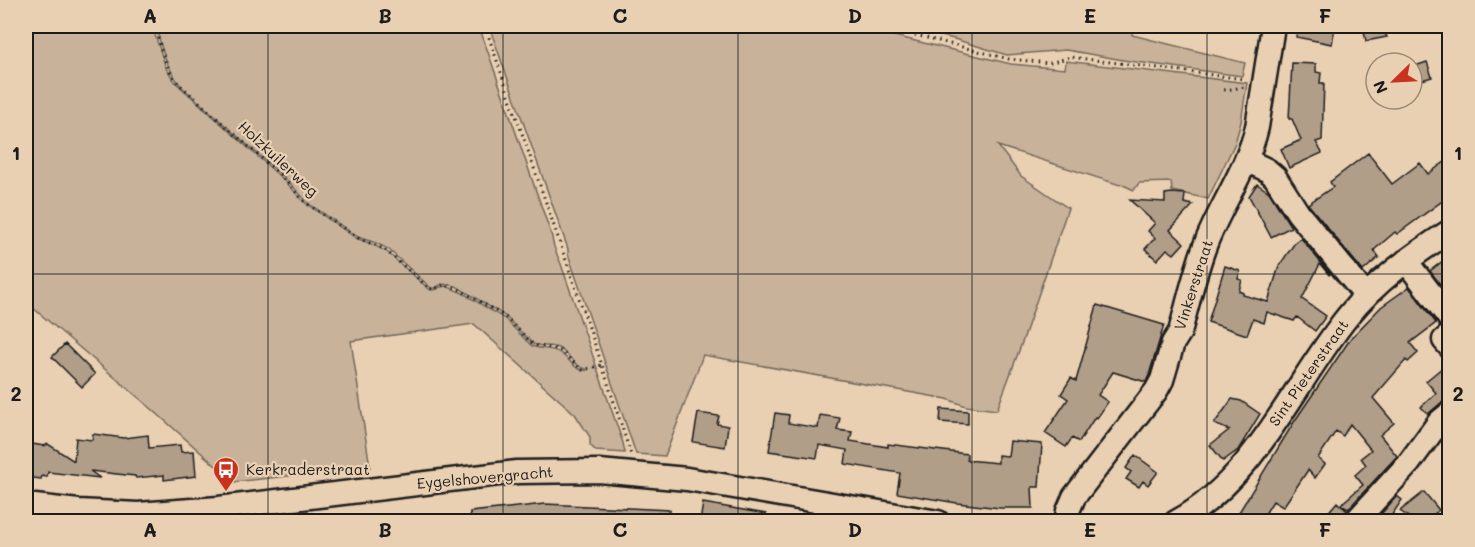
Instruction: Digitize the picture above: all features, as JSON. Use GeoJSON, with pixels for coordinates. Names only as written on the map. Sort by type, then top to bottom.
{"type":"FeatureCollection","features":[{"type":"Feature","properties":{"kind":"street","name":"Vinkerstraat"},"geometry":{"type":"LineString","coordinates":[[1066,522],[1074,498],[1162,380],[1173,344],[1180,332],[1206,243],[1253,142],[1273,26]]}},
{"type":"Feature","properties":{"kind":"street"},"geometry":{"type":"LineString","coordinates":[[1246,160],[1275,177],[1298,213],[1366,296]]}},
{"type":"Feature","properties":{"kind":"street","name":"Sint Pieterstraat"},"geometry":{"type":"LineString","coordinates":[[1176,522],[1211,498],[1232,478],[1273,425],[1341,325],[1366,296],[1406,261],[1449,231]]}},
{"type":"Feature","properties":{"kind":"street"},"geometry":{"type":"LineString","coordinates":[[1406,261],[1449,319]]}},
{"type":"Feature","properties":{"kind":"street"},"geometry":{"type":"LineString","coordinates":[[1449,335],[1444,340],[1449,347]]}},
{"type":"Feature","properties":{"kind":"street"},"geometry":{"type":"LineString","coordinates":[[1355,522],[1449,414]]}},
{"type":"Feature","properties":{"kind":"street","name":"Eygelshovergracht"},"geometry":{"type":"LineString","coordinates":[[141,518],[517,472],[598,471],[687,479],[938,522]]}},
{"type":"Feature","properties":{"kind":"street"},"geometry":{"type":"LineString","coordinates":[[26,506],[76,516],[141,518]]}},
{"type":"Feature","properties":{"kind":"path","name":"Holzkuilerweg"},"geometry":{"type":"LineString","coordinates":[[155,26],[169,71],[178,83],[279,174],[311,207],[358,238],[388,252],[430,289],[444,285],[452,286],[504,316],[534,345],[561,351],[582,370],[602,365]]}},
{"type":"Feature","properties":{"kind":"path"},"geometry":{"type":"LineString","coordinates":[[485,26],[602,365],[631,454],[631,474]]}},
{"type":"Feature","properties":{"kind":"path"},"geometry":{"type":"LineString","coordinates":[[879,26],[1009,59],[1049,63],[1071,57],[1264,83]]}},
{"type":"Feature","properties":{"kind":"path"},"geometry":{"type":"LineString","coordinates":[[1224,90],[1264,83]]}},
{"type":"Feature","properties":{"kind":"shaded area"},"geometry":{"type":"Polygon","coordinates":[[[26,26],[152,26],[166,68],[175,82],[284,180],[304,202],[356,238],[387,252],[429,289],[435,290],[446,286],[463,293],[505,319],[532,346],[557,351],[579,369],[587,370],[578,366],[558,348],[533,344],[505,316],[456,286],[442,284],[431,288],[388,249],[358,237],[308,203],[286,179],[182,87],[168,66],[156,26],[479,26],[625,453],[596,451],[590,445],[590,437],[575,414],[474,324],[351,341],[370,467],[234,482],[26,302],[26,26]]]}},
{"type":"Feature","properties":{"kind":"shaded area"},"geometry":{"type":"Polygon","coordinates":[[[489,26],[853,26],[1011,64],[1065,69],[1066,61],[1247,83],[1235,143],[1208,199],[1172,191],[1171,182],[1139,183],[1134,190],[998,146],[1021,176],[1068,208],[997,410],[703,355],[665,456],[636,454],[568,249],[489,26]]]}},
{"type":"Feature","properties":{"kind":"shaded area"},"geometry":{"type":"Polygon","coordinates":[[[899,26],[1133,26],[1132,35],[1245,63],[1242,76],[1066,50],[1007,55],[899,26]]]}},
{"type":"Feature","properties":{"kind":"building"},"geometry":{"type":"Polygon","coordinates":[[[1298,26],[1335,27],[1332,44],[1296,37],[1298,26]]]}},
{"type":"Feature","properties":{"kind":"building"},"geometry":{"type":"Polygon","coordinates":[[[1363,26],[1381,26],[1387,37],[1366,41],[1363,26]]]}},
{"type":"Feature","properties":{"kind":"building"},"geometry":{"type":"Polygon","coordinates":[[[1427,62],[1432,77],[1424,79],[1424,63],[1427,62]]]}},
{"type":"Feature","properties":{"kind":"building"},"geometry":{"type":"Polygon","coordinates":[[[1292,63],[1316,64],[1316,72],[1321,73],[1320,83],[1324,83],[1322,140],[1316,142],[1322,153],[1289,168],[1281,149],[1301,140],[1292,119],[1289,119],[1292,63]]]}},
{"type":"Feature","properties":{"kind":"building"},"geometry":{"type":"Polygon","coordinates":[[[1368,153],[1392,184],[1420,163],[1428,174],[1449,159],[1449,196],[1397,234],[1395,232],[1374,250],[1379,257],[1363,271],[1308,204],[1333,187],[1330,182],[1368,153]]]}},
{"type":"Feature","properties":{"kind":"building"},"geometry":{"type":"Polygon","coordinates":[[[1257,184],[1269,192],[1291,227],[1271,237],[1249,196],[1257,184]]]}},
{"type":"Feature","properties":{"kind":"building"},"geometry":{"type":"Polygon","coordinates":[[[1165,194],[1185,194],[1184,203],[1193,205],[1170,230],[1184,243],[1174,254],[1167,249],[1157,260],[1145,249],[1155,238],[1148,231],[1155,223],[1130,200],[1165,202],[1165,194]]]}},
{"type":"Feature","properties":{"kind":"building"},"geometry":{"type":"Polygon","coordinates":[[[1301,238],[1330,274],[1320,264],[1302,299],[1326,316],[1315,331],[1297,317],[1294,321],[1267,312],[1264,323],[1253,319],[1247,335],[1208,322],[1225,266],[1240,271],[1238,279],[1242,280],[1239,291],[1243,295],[1268,302],[1279,266],[1301,238]]]}},
{"type":"Feature","properties":{"kind":"building"},"geometry":{"type":"Polygon","coordinates":[[[1449,256],[1449,296],[1430,271],[1449,256]]]}},
{"type":"Feature","properties":{"kind":"building"},"geometry":{"type":"Polygon","coordinates":[[[1409,287],[1436,323],[1410,343],[1418,353],[1408,362],[1406,360],[1373,398],[1394,423],[1380,435],[1397,456],[1348,509],[1341,505],[1347,511],[1341,522],[1320,522],[1337,502],[1340,505],[1363,485],[1355,475],[1366,465],[1361,458],[1371,450],[1350,424],[1343,436],[1336,431],[1318,458],[1325,464],[1315,478],[1308,470],[1283,507],[1273,501],[1260,522],[1233,522],[1294,422],[1351,338],[1381,307],[1409,287]]]}},
{"type":"Feature","properties":{"kind":"building"},"geometry":{"type":"Polygon","coordinates":[[[1097,305],[1164,325],[1146,382],[1113,372],[1098,395],[1108,402],[1079,442],[1072,438],[1066,447],[1045,433],[1068,399],[1061,394],[1071,378],[1076,381],[1097,305]]]}},
{"type":"Feature","properties":{"kind":"building"},"geometry":{"type":"Polygon","coordinates":[[[65,344],[95,374],[82,387],[52,357],[65,344]]]}},
{"type":"Feature","properties":{"kind":"building"},"geometry":{"type":"Polygon","coordinates":[[[1443,367],[1449,375],[1449,400],[1441,403],[1428,414],[1421,407],[1436,393],[1426,381],[1443,367]]]}},
{"type":"Feature","properties":{"kind":"building"},"geometry":{"type":"Polygon","coordinates":[[[1232,399],[1241,401],[1260,414],[1238,450],[1223,461],[1210,445],[1229,430],[1214,424],[1232,399]]]}},
{"type":"Feature","properties":{"kind":"building"},"geometry":{"type":"Polygon","coordinates":[[[941,409],[968,411],[968,424],[940,422],[941,409]]]}},
{"type":"Feature","properties":{"kind":"building"},"geometry":{"type":"Polygon","coordinates":[[[698,413],[719,416],[717,424],[728,426],[725,447],[693,442],[698,413]]]}},
{"type":"Feature","properties":{"kind":"building"},"geometry":{"type":"Polygon","coordinates":[[[775,413],[789,415],[788,423],[818,428],[820,415],[840,418],[837,430],[852,432],[850,441],[967,454],[967,460],[998,463],[998,455],[1008,456],[1010,441],[1042,444],[1039,487],[1032,487],[1033,508],[1000,508],[897,493],[900,473],[845,464],[847,450],[819,445],[817,458],[769,451],[775,413]]]}},
{"type":"Feature","properties":{"kind":"building"},"geometry":{"type":"Polygon","coordinates":[[[93,434],[124,438],[148,435],[149,448],[180,445],[181,452],[194,451],[196,476],[164,480],[164,475],[136,478],[135,476],[90,471],[100,478],[48,472],[47,477],[42,476],[41,479],[26,477],[26,443],[44,446],[48,444],[74,461],[76,438],[92,440],[93,434]]]}},
{"type":"Feature","properties":{"kind":"building"},"geometry":{"type":"Polygon","coordinates":[[[1135,455],[1158,472],[1148,485],[1143,481],[1139,487],[1126,479],[1131,472],[1126,468],[1135,455]]]}},
{"type":"Feature","properties":{"kind":"building"},"geometry":{"type":"Polygon","coordinates":[[[1424,492],[1439,510],[1433,515],[1438,522],[1416,522],[1400,511],[1424,492]]]}},
{"type":"Feature","properties":{"kind":"building"},"geometry":{"type":"Polygon","coordinates":[[[1397,496],[1402,500],[1387,522],[1374,522],[1397,496]]]}},
{"type":"Feature","properties":{"kind":"building"},"geometry":{"type":"Polygon","coordinates":[[[703,503],[766,514],[766,522],[700,522],[703,503]]]}},
{"type":"Feature","properties":{"kind":"building"},"geometry":{"type":"Polygon","coordinates":[[[545,504],[670,510],[670,522],[471,522],[470,512],[545,504]]]}},
{"type":"Feature","properties":{"kind":"place","name":"Kerkraderstraat"},"geometry":{"type":"Point","coordinates":[226,493]}}]}
